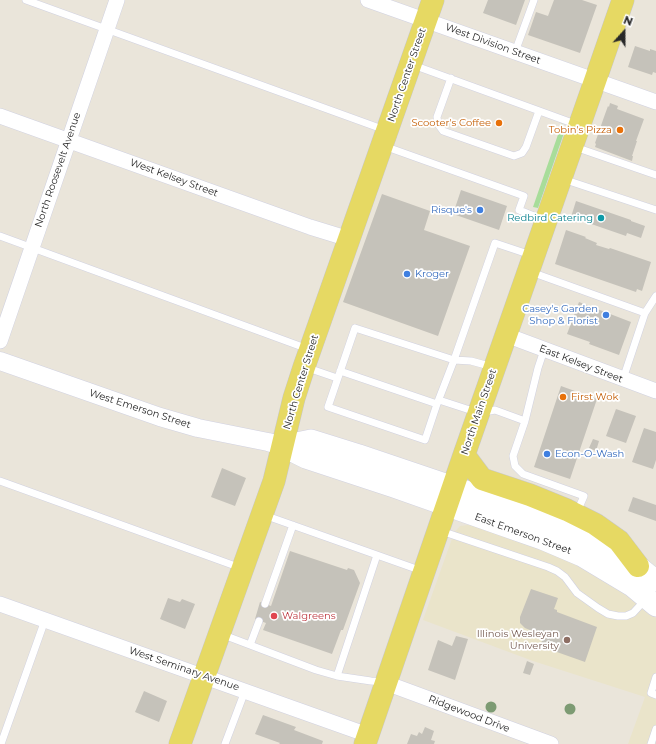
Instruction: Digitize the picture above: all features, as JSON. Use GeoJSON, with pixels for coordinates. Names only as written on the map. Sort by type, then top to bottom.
{"type":"FeatureCollection","features":[{"type":"Feature","properties":{"kind":"main road","name":"North Main Street"},"geometry":{"type":"LineString","coordinates":[[366,740],[623,0]]}},
{"type":"Feature","properties":{"kind":"main road","name":"North Center Street"},"geometry":{"type":"LineString","coordinates":[[180,744],[274,480],[294,398],[307,358],[430,10]]}},
{"type":"Feature","properties":{"kind":"main road","name":"West Emerson Street"},"geometry":{"type":"LineString","coordinates":[[282,446],[306,458],[394,487],[451,497]]}},
{"type":"Feature","properties":{"kind":"main road"},"geometry":{"type":"LineString","coordinates":[[464,455],[482,479],[567,510],[595,524],[619,541],[638,566]]}},
{"type":"Feature","properties":{"kind":"main road","name":"East Emerson Street"},"geometry":{"type":"LineString","coordinates":[[451,497],[544,520],[592,540],[638,566],[653,595]]}},
{"type":"Feature","properties":{"kind":"main road","name":"East Emerson Street"},"geometry":{"type":"LineString","coordinates":[[451,497],[582,556],[632,586],[653,595]]}},
{"type":"Feature","properties":{"kind":"street","name":"North Roosevelt Avenue"},"geometry":{"type":"LineString","coordinates":[[0,341],[117,0]]}},
{"type":"Feature","properties":{"kind":"street","name":"West Division Street"},"geometry":{"type":"LineString","coordinates":[[368,0],[430,10],[515,52],[656,102]]}},
{"type":"Feature","properties":{"kind":"street","name":"West Kelsey Street"},"geometry":{"type":"LineString","coordinates":[[0,116],[310,227],[349,239]]}},
{"type":"Feature","properties":{"kind":"street","name":"East Kelsey Street"},"geometry":{"type":"LineString","coordinates":[[506,336],[656,391]]}},
{"type":"Feature","properties":{"kind":"street","name":"West Emerson Street"},"geometry":{"type":"LineString","coordinates":[[0,360],[160,417],[198,428],[282,446]]}},
{"type":"Feature","properties":{"kind":"street","name":"West Seminary Avenue"},"geometry":{"type":"LineString","coordinates":[[0,604],[205,676],[366,740]]}},
{"type":"Feature","properties":{"kind":"street","name":"Ridgewood Drive"},"geometry":{"type":"LineString","coordinates":[[386,683],[551,744]]}},
{"type":"Feature","properties":{"kind":"lane"},"geometry":{"type":"LineString","coordinates":[[26,0],[107,29],[385,138],[524,196],[519,210],[546,221]]}},
{"type":"Feature","properties":{"kind":"lane"},"geometry":{"type":"LineString","coordinates":[[515,52],[534,0]]}},
{"type":"Feature","properties":{"kind":"lane"},"geometry":{"type":"LineString","coordinates":[[411,64],[580,125]]}},
{"type":"Feature","properties":{"kind":"lane"},"geometry":{"type":"LineString","coordinates":[[451,78],[438,116],[438,124],[443,131],[514,156],[522,153],[526,147],[539,111]]}},
{"type":"Feature","properties":{"kind":"lane"},"geometry":{"type":"LineString","coordinates":[[572,146],[656,175]]}},
{"type":"Feature","properties":{"kind":"lane"},"geometry":{"type":"LineString","coordinates":[[561,178],[656,210]]}},
{"type":"Feature","properties":{"kind":"lane"},"geometry":{"type":"LineString","coordinates":[[0,236],[307,358],[339,374],[479,413],[495,410],[525,421]]}},
{"type":"Feature","properties":{"kind":"lane"},"geometry":{"type":"LineString","coordinates":[[495,368],[471,361],[454,360],[355,328],[328,407],[424,440],[454,360],[495,243],[531,264],[645,313]]}},
{"type":"Feature","properties":{"kind":"lane"},"geometry":{"type":"LineString","coordinates":[[623,379],[645,313],[656,296]]}},
{"type":"Feature","properties":{"kind":"lane"},"geometry":{"type":"LineString","coordinates":[[544,350],[525,421],[513,456],[515,466],[523,474],[584,496],[576,514]]}},
{"type":"Feature","properties":{"kind":"lane"},"geometry":{"type":"LineString","coordinates":[[0,481],[243,568]]}},
{"type":"Feature","properties":{"kind":"lane"},"geometry":{"type":"LineString","coordinates":[[262,514],[424,572]]}},
{"type":"Feature","properties":{"kind":"lane"},"geometry":{"type":"LineString","coordinates":[[264,604],[293,525]]}},
{"type":"Feature","properties":{"kind":"lane"},"geometry":{"type":"LineString","coordinates":[[439,531],[548,566],[565,578],[577,593],[608,614],[626,616],[633,613],[653,595]]}},
{"type":"Feature","properties":{"kind":"lane"},"geometry":{"type":"LineString","coordinates":[[338,676],[377,555]]}},
{"type":"Feature","properties":{"kind":"lane"},"geometry":{"type":"LineString","coordinates":[[1,744],[45,620]]}},
{"type":"Feature","properties":{"kind":"lane"},"geometry":{"type":"LineString","coordinates":[[250,645],[258,621]]}},
{"type":"Feature","properties":{"kind":"lane"},"geometry":{"type":"LineString","coordinates":[[220,634],[316,670],[338,676],[386,683]]}},
{"type":"Feature","properties":{"kind":"lane"},"geometry":{"type":"LineString","coordinates":[[656,677],[650,693],[656,695]]}},
{"type":"Feature","properties":{"kind":"lane"},"geometry":{"type":"LineString","coordinates":[[225,744],[245,691]]}},
{"type":"Feature","properties":{"kind":"lane"},"geometry":{"type":"LineString","coordinates":[[651,744],[656,730]]}},
{"type":"Feature","properties":{"kind":"shaded area","name":"Illinois Wesleyan University"},"geometry":{"type":"Polygon","coordinates":[[[460,526],[476,526],[574,562],[615,586],[656,618],[656,744],[628,744],[645,697],[533,661],[423,620],[454,533],[460,526]]]}},
{"type":"Feature","properties":{"kind":"green space"},"geometry":{"type":"Polygon","coordinates":[[[562,123],[565,130],[538,208],[533,207],[562,123]]]}},
{"type":"Feature","properties":{"kind":"building"},"geometry":{"type":"Polygon","coordinates":[[[488,0],[525,0],[516,25],[483,13],[488,0]]]}},
{"type":"Feature","properties":{"kind":"building"},"geometry":{"type":"Polygon","coordinates":[[[554,0],[582,0],[597,5],[580,53],[528,35],[536,12],[548,16],[554,0]]]}},
{"type":"Feature","properties":{"kind":"building"},"geometry":{"type":"Polygon","coordinates":[[[635,46],[650,51],[650,49],[656,51],[656,73],[653,72],[652,75],[628,67],[635,46]]]}},
{"type":"Feature","properties":{"kind":"building","name":"Tobin's Pizza"},"geometry":{"type":"Polygon","coordinates":[[[610,103],[618,106],[617,109],[644,119],[636,141],[632,161],[595,147],[595,143],[610,103]]]}},
{"type":"Feature","properties":{"kind":"building","name":"Risque's"},"geometry":{"type":"Polygon","coordinates":[[[461,190],[507,206],[499,230],[453,214],[461,190]]]}},
{"type":"Feature","properties":{"kind":"building","name":"Kroger"},"geometry":{"type":"Polygon","coordinates":[[[382,194],[430,211],[424,230],[470,246],[438,336],[343,302],[382,194]]]}},
{"type":"Feature","properties":{"kind":"building","name":"Redbird Catering"},"geometry":{"type":"Polygon","coordinates":[[[576,201],[645,226],[641,238],[627,233],[626,236],[571,217],[576,201]]]}},
{"type":"Feature","properties":{"kind":"building"},"geometry":{"type":"Polygon","coordinates":[[[566,230],[586,237],[585,238],[597,243],[596,245],[610,248],[651,262],[642,291],[637,289],[636,292],[555,264],[566,230]]]}},
{"type":"Feature","properties":{"kind":"building"},"geometry":{"type":"Polygon","coordinates":[[[579,302],[631,322],[619,355],[567,334],[579,302]]]}},
{"type":"Feature","properties":{"kind":"building"},"geometry":{"type":"Polygon","coordinates":[[[561,386],[597,399],[570,479],[534,467],[561,386]]]}},
{"type":"Feature","properties":{"kind":"building"},"geometry":{"type":"Polygon","coordinates":[[[616,409],[636,416],[626,443],[606,436],[616,409]]]}},
{"type":"Feature","properties":{"kind":"building"},"geometry":{"type":"Polygon","coordinates":[[[644,428],[656,432],[656,460],[653,469],[632,462],[644,428]]]}},
{"type":"Feature","properties":{"kind":"building"},"geometry":{"type":"Polygon","coordinates":[[[593,439],[599,441],[596,451],[589,448],[593,439]]]}},
{"type":"Feature","properties":{"kind":"building"},"geometry":{"type":"Polygon","coordinates":[[[222,468],[246,478],[235,506],[211,497],[222,468]]]}},
{"type":"Feature","properties":{"kind":"building"},"geometry":{"type":"Polygon","coordinates":[[[633,497],[656,505],[656,521],[628,511],[633,497]]]}},
{"type":"Feature","properties":{"kind":"building","name":"Walgreens"},"geometry":{"type":"Polygon","coordinates":[[[290,551],[347,570],[348,568],[354,570],[360,583],[343,630],[341,630],[332,654],[263,630],[266,623],[255,619],[260,602],[271,606],[290,551]]]}},
{"type":"Feature","properties":{"kind":"building"},"geometry":{"type":"Polygon","coordinates":[[[531,589],[558,598],[554,609],[557,610],[557,612],[597,627],[585,662],[540,646],[545,633],[538,631],[537,633],[525,628],[520,623],[520,617],[531,589]]]}},
{"type":"Feature","properties":{"kind":"building"},"geometry":{"type":"Polygon","coordinates":[[[168,598],[180,602],[182,599],[195,604],[185,629],[160,619],[168,598]]]}},
{"type":"Feature","properties":{"kind":"building"},"geometry":{"type":"Polygon","coordinates":[[[456,636],[468,639],[455,680],[428,670],[438,640],[452,646],[456,636]]]}},
{"type":"Feature","properties":{"kind":"building"},"geometry":{"type":"Polygon","coordinates":[[[527,661],[534,664],[530,675],[523,673],[527,661]]]}},
{"type":"Feature","properties":{"kind":"building"},"geometry":{"type":"Polygon","coordinates":[[[144,691],[167,701],[159,722],[135,712],[144,691]]]}},
{"type":"Feature","properties":{"kind":"building"},"geometry":{"type":"Polygon","coordinates":[[[263,715],[296,727],[294,730],[323,741],[322,744],[279,744],[280,743],[255,734],[263,715]]]}},
{"type":"Feature","properties":{"kind":"building"},"geometry":{"type":"Polygon","coordinates":[[[425,727],[434,731],[431,740],[435,741],[434,744],[407,744],[411,734],[417,736],[419,732],[422,734],[425,727]]]}},
{"type":"Feature","properties":{"kind":"place","name":"Scooter's Coffee"},"geometry":{"type":"Point","coordinates":[499,123]}},
{"type":"Feature","properties":{"kind":"place","name":"Tobin's Pizza"},"geometry":{"type":"Point","coordinates":[620,130]}},
{"type":"Feature","properties":{"kind":"place","name":"Risque's"},"geometry":{"type":"Point","coordinates":[480,210]}},
{"type":"Feature","properties":{"kind":"place","name":"Redbird Catering"},"geometry":{"type":"Point","coordinates":[601,218]}},
{"type":"Feature","properties":{"kind":"place","name":"Kroger"},"geometry":{"type":"Point","coordinates":[407,274]}},
{"type":"Feature","properties":{"kind":"place","name":"Casey's Garden Shop & Florist"},"geometry":{"type":"Point","coordinates":[606,315]}},
{"type":"Feature","properties":{"kind":"place","name":"First Wok"},"geometry":{"type":"Point","coordinates":[563,397]}},
{"type":"Feature","properties":{"kind":"place","name":"Econ-O-Wash"},"geometry":{"type":"Point","coordinates":[547,454]}},
{"type":"Feature","properties":{"kind":"place","name":"Walgreens"},"geometry":{"type":"Point","coordinates":[274,616]}},
{"type":"Feature","properties":{"kind":"place","name":"Illinois Wesleyan University"},"geometry":{"type":"Point","coordinates":[567,640]}}]}
